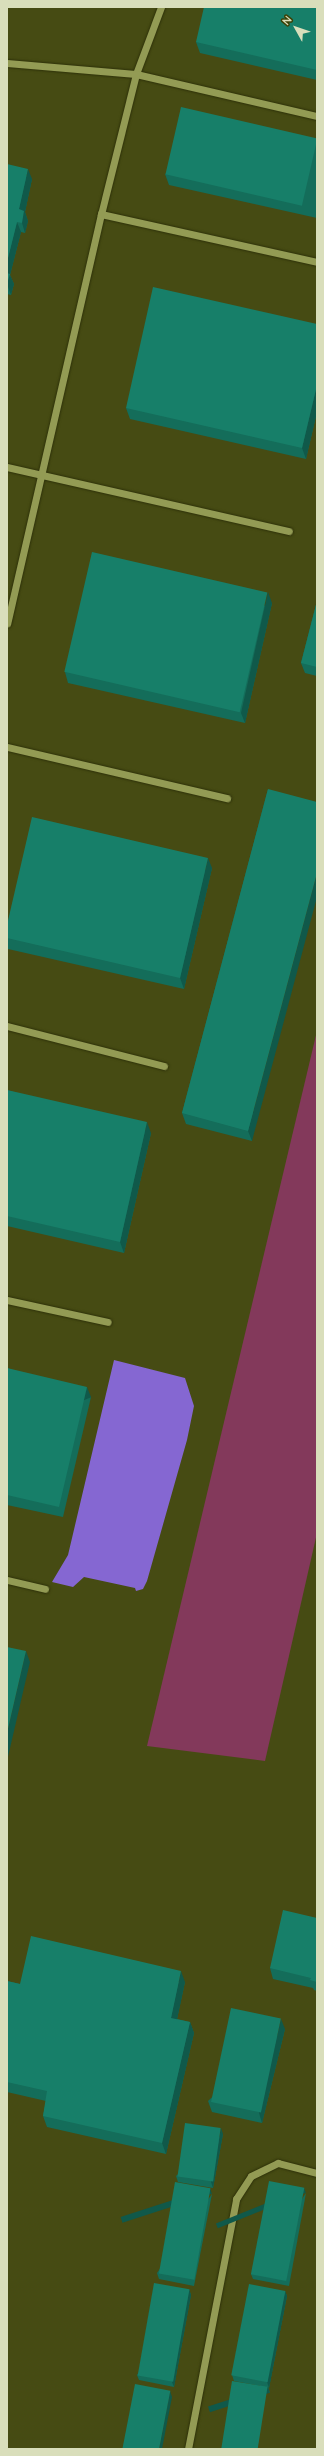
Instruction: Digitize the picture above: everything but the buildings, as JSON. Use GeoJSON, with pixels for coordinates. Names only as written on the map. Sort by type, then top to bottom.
{"type":"FeatureCollection","features":[{"type":"Feature","properties":{"kind":"lane"},"geometry":{"type":"LineString","coordinates":[[7,623],[101,214],[136,74],[161,7]]}},
{"type":"Feature","properties":{"kind":"lane"},"geometry":{"type":"LineString","coordinates":[[7,63],[136,74],[317,116]]}},
{"type":"Feature","properties":{"kind":"lane"},"geometry":{"type":"LineString","coordinates":[[101,214],[317,262]]}},
{"type":"Feature","properties":{"kind":"lane"},"geometry":{"type":"LineString","coordinates":[[7,467],[289,531]]}},
{"type":"Feature","properties":{"kind":"lane"},"geometry":{"type":"LineString","coordinates":[[7,747],[227,798]]}},
{"type":"Feature","properties":{"kind":"lane"},"geometry":{"type":"LineString","coordinates":[[7,1026],[164,1066]]}},
{"type":"Feature","properties":{"kind":"lane"},"geometry":{"type":"LineString","coordinates":[[7,1300],[108,1322]]}},
{"type":"Feature","properties":{"kind":"lane"},"geometry":{"type":"LineString","coordinates":[[7,1580],[45,1589]]}},
{"type":"Feature","properties":{"kind":"lane"},"geometry":{"type":"LineString","coordinates":[[188,2449],[236,2199],[251,2176],[278,2163],[317,2173]]}},
{"type":"Feature","properties":{"kind":"shaded area"},"geometry":{"type":"Polygon","coordinates":[[[317,1031],[317,1533],[265,1761],[147,1746],[317,1031]]]}},
{"type":"Feature","properties":{"kind":"shaded area"},"geometry":{"type":"Polygon","coordinates":[[[114,1360],[185,1378],[194,1406],[187,1440],[147,1581],[143,1589],[136,1591],[135,1588],[84,1577],[73,1587],[52,1582],[68,1555],[114,1360]]]}}]}
